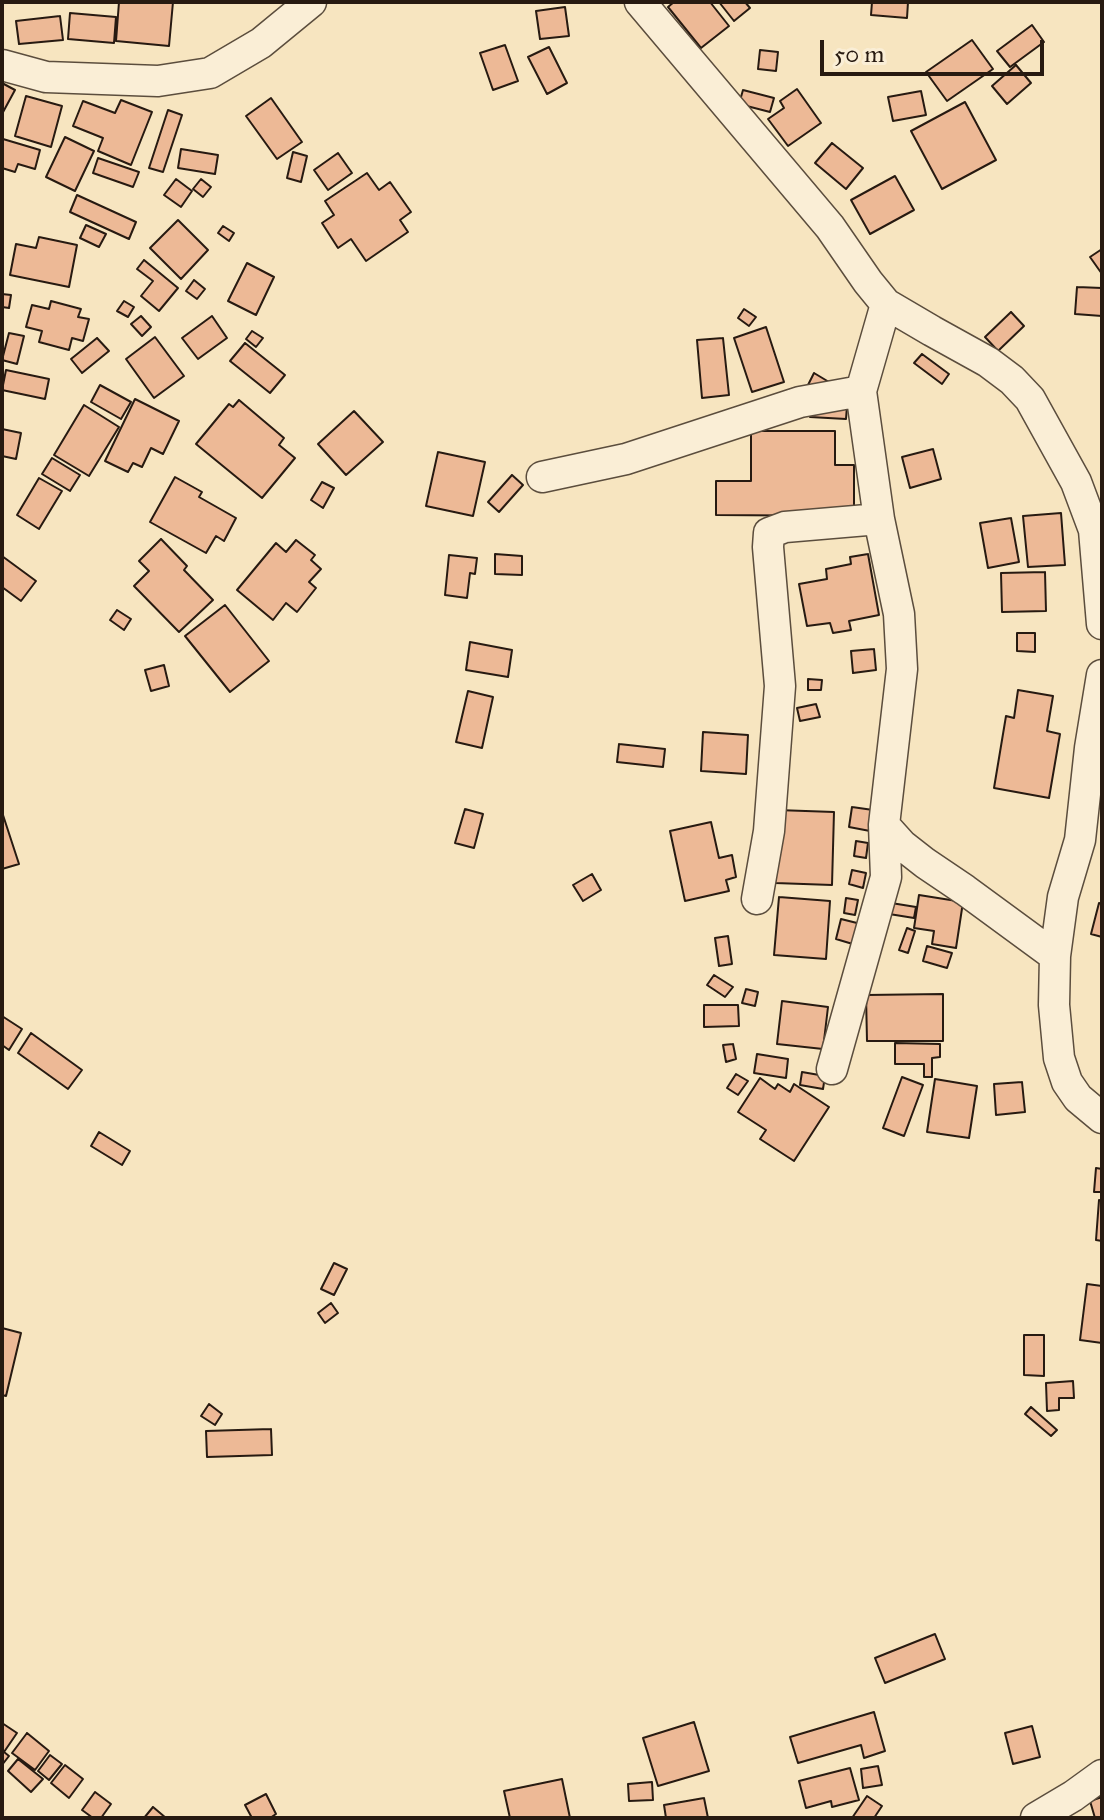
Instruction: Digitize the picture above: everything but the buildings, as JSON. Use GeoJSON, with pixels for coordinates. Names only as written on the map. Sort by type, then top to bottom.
{"type":"FeatureCollection","features":[{"type":"Feature","properties":{"kind":"street"},"geometry":{"type":"LineString","coordinates":[[2,65],[46,77],[158,81],[210,73],[261,43],[311,2]]}},
{"type":"Feature","properties":{"kind":"street"},"geometry":{"type":"LineString","coordinates":[[640,2],[830,227],[886,304],[988,362],[1030,399],[1098,528],[1102,624]]}},
{"type":"Feature","properties":{"kind":"street"},"geometry":{"type":"LineString","coordinates":[[832,1069],[886,877],[884,825],[902,669],[899,614],[879,519],[861,391],[886,304]]}},
{"type":"Feature","properties":{"kind":"street"},"geometry":{"type":"LineString","coordinates":[[542,477],[626,459],[800,402],[861,391]]}},
{"type":"Feature","properties":{"kind":"street"},"geometry":{"type":"LineString","coordinates":[[757,899],[769,831],[780,686],[769,533],[785,527],[879,519]]}},
{"type":"Feature","properties":{"kind":"street"},"geometry":{"type":"LineString","coordinates":[[1102,675],[1080,840],[1063,897],[1055,956],[1054,1005],[1059,1058],[1067,1082],[1078,1098],[1102,1118]]}},
{"type":"Feature","properties":{"kind":"street"},"geometry":{"type":"LineString","coordinates":[[884,825],[902,845],[925,863],[1055,956]]}},
{"type":"Feature","properties":{"kind":"street"},"geometry":{"type":"LineString","coordinates":[[1036,1818],[1102,1775]]}}]}
